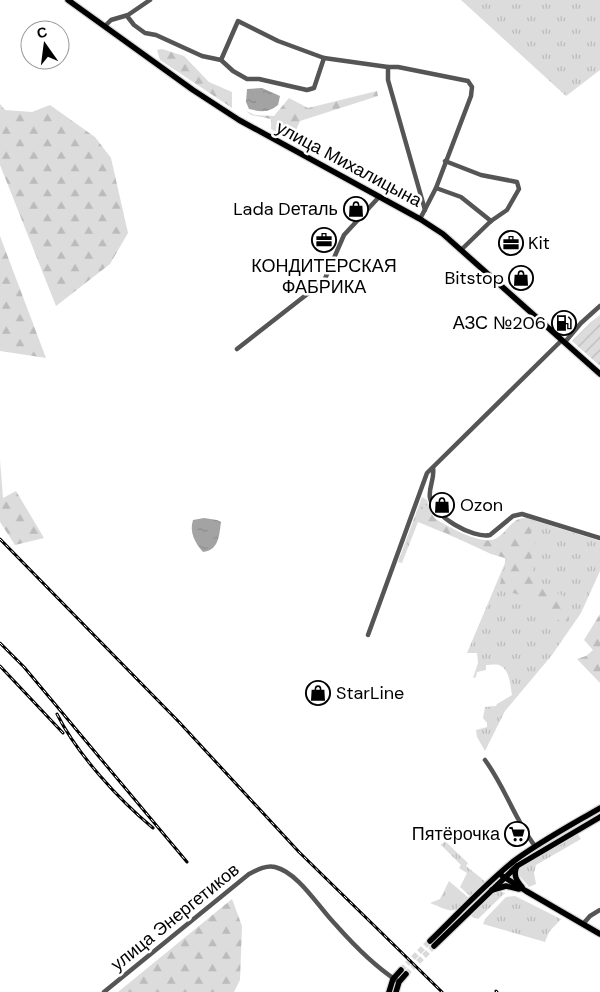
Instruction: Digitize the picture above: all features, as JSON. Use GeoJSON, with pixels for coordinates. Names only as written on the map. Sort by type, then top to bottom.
{"type":"FeatureCollection","features":[{"type":"Feature","properties":{"kind":"main road","name":"улица Михалицына"},"geometry":{"type":"LineString","coordinates":[[68,0],[193,90],[239,120],[420,219],[442,234],[600,374]]}},
{"type":"Feature","properties":{"kind":"main road"},"geometry":{"type":"LineString","coordinates":[[526,891],[506,886],[495,888],[432,944],[502,875],[535,846],[600,808]]}},
{"type":"Feature","properties":{"kind":"main road"},"geometry":{"type":"LineString","coordinates":[[489,892],[502,875],[600,817]]}},
{"type":"Feature","properties":{"kind":"main road"},"geometry":{"type":"LineString","coordinates":[[517,866],[515,871],[516,878],[526,891]]}},
{"type":"Feature","properties":{"kind":"main road"},"geometry":{"type":"LineString","coordinates":[[502,875],[600,934]]}},
{"type":"Feature","properties":{"kind":"main road"},"geometry":{"type":"LineString","coordinates":[[390,992],[404,972]]}},
{"type":"Feature","properties":{"kind":"main road"},"geometry":{"type":"LineString","coordinates":[[396,981],[396,992]]}},
{"type":"Feature","properties":{"kind":"street"},"geometry":{"type":"LineString","coordinates":[[105,26],[111,20],[127,16],[150,0]]}},
{"type":"Feature","properties":{"kind":"street"},"geometry":{"type":"LineString","coordinates":[[127,16],[134,25],[146,33],[156,35],[202,56],[221,60],[233,71],[247,79],[258,79],[307,90],[314,88],[324,58]]}},
{"type":"Feature","properties":{"kind":"street"},"geometry":{"type":"LineString","coordinates":[[221,60],[238,21],[278,41],[324,58],[398,67],[468,81],[472,87],[471,96],[436,188],[420,219]]}},
{"type":"Feature","properties":{"kind":"street"},"geometry":{"type":"LineString","coordinates":[[388,67],[388,80],[424,210]]}},
{"type":"Feature","properties":{"kind":"street"},"geometry":{"type":"LineString","coordinates":[[446,161],[481,175],[517,182],[519,189],[507,210],[491,221],[461,250]]}},
{"type":"Feature","properties":{"kind":"street"},"geometry":{"type":"LineString","coordinates":[[436,188],[461,197],[491,221]]}},
{"type":"Feature","properties":{"kind":"street"},"geometry":{"type":"LineString","coordinates":[[237,348],[324,281],[344,235],[379,197]]}},
{"type":"Feature","properties":{"kind":"street"},"geometry":{"type":"LineString","coordinates":[[368,635],[427,473],[600,306]]}},
{"type":"Feature","properties":{"kind":"street"},"geometry":{"type":"LineString","coordinates":[[433,468],[434,478],[429,497],[433,507],[448,522],[478,535],[490,535],[513,516],[522,514],[600,538]]}},
{"type":"Feature","properties":{"kind":"street"},"geometry":{"type":"LineString","coordinates":[[485,760],[535,846]]}},
{"type":"Feature","properties":{"kind":"street","name":"улица Энергетиков"},"geometry":{"type":"LineString","coordinates":[[104,992],[249,874],[271,866],[285,871],[297,881],[335,925],[396,981]]}},
{"type":"Feature","properties":{"kind":"street"},"geometry":{"type":"LineString","coordinates":[[583,924],[590,916],[600,910]]}},
{"type":"Feature","properties":{"kind":"green space"},"geometry":{"type":"Polygon","coordinates":[[[461,0],[600,0],[600,70],[566,96],[461,0]]]}},
{"type":"Feature","properties":{"kind":"green space"},"geometry":{"type":"Polygon","coordinates":[[[162,49],[184,56],[209,82],[232,92],[232,108],[160,60],[157,50],[162,49]]]}},
{"type":"Feature","properties":{"kind":"green space"},"geometry":{"type":"Polygon","coordinates":[[[377,91],[378,96],[300,121],[292,139],[271,129],[271,119],[251,115],[246,111],[255,115],[274,116],[289,98],[308,108],[377,91]]]}},
{"type":"Feature","properties":{"kind":"green space"},"geometry":{"type":"Polygon","coordinates":[[[0,104],[5,110],[32,112],[50,105],[95,137],[111,158],[128,233],[110,264],[56,306],[0,165],[0,104]]]}},
{"type":"Feature","properties":{"kind":"green space"},"geometry":{"type":"Polygon","coordinates":[[[0,236],[46,358],[0,351],[0,236]]]}},
{"type":"Feature","properties":{"kind":"green space"},"geometry":{"type":"Polygon","coordinates":[[[600,315],[600,366],[572,341],[600,315]]]}},
{"type":"Feature","properties":{"kind":"green space"},"geometry":{"type":"Polygon","coordinates":[[[0,460],[3,498],[16,491],[44,538],[15,545],[0,522],[0,460]]]}},
{"type":"Feature","properties":{"kind":"green space"},"geometry":{"type":"Polygon","coordinates":[[[422,497],[427,500],[433,517],[455,530],[474,538],[491,540],[497,538],[513,523],[526,518],[600,541],[600,571],[581,613],[552,655],[505,711],[485,751],[477,737],[476,730],[487,727],[487,723],[483,718],[485,707],[496,706],[512,695],[510,682],[505,670],[499,665],[486,665],[486,670],[477,672],[476,677],[473,678],[478,663],[477,653],[467,653],[505,563],[505,558],[418,522],[402,563],[398,562],[422,497]]]}},
{"type":"Feature","properties":{"kind":"green space"},"geometry":{"type":"Polygon","coordinates":[[[422,505],[426,505],[438,521],[466,535],[482,540],[496,539],[513,523],[522,518],[534,522],[531,534],[536,545],[532,556],[532,570],[544,586],[562,595],[567,602],[569,620],[566,624],[541,611],[523,596],[500,589],[506,562],[505,558],[491,554],[420,521],[419,514],[422,505]]]}},
{"type":"Feature","properties":{"kind":"green space"},"geometry":{"type":"Polygon","coordinates":[[[600,614],[600,683],[577,659],[586,656],[593,650],[584,640],[600,614]]]}},
{"type":"Feature","properties":{"kind":"green space"},"geometry":{"type":"Polygon","coordinates":[[[577,833],[581,839],[536,865],[534,873],[536,884],[529,887],[518,874],[520,868],[577,833]]]}},
{"type":"Feature","properties":{"kind":"green space"},"geometry":{"type":"Polygon","coordinates":[[[445,841],[468,863],[466,866],[486,882],[471,897],[460,887],[467,873],[459,868],[461,865],[441,845],[445,841]]]}},
{"type":"Feature","properties":{"kind":"green space"},"geometry":{"type":"Polygon","coordinates":[[[449,881],[470,899],[455,910],[447,910],[430,903],[440,899],[449,881]]]}},
{"type":"Feature","properties":{"kind":"green space"},"geometry":{"type":"Polygon","coordinates":[[[494,892],[505,893],[478,919],[472,917],[471,913],[494,892]]]}},
{"type":"Feature","properties":{"kind":"green space"},"geometry":{"type":"Polygon","coordinates":[[[515,896],[561,919],[549,932],[545,942],[483,924],[485,919],[506,897],[515,896]]]}},
{"type":"Feature","properties":{"kind":"green space"},"geometry":{"type":"Polygon","coordinates":[[[232,899],[242,926],[240,980],[234,992],[118,992],[232,899]]]}},
{"type":"Feature","properties":{"kind":"water"},"geometry":{"type":"Polygon","coordinates":[[[262,88],[280,96],[278,105],[264,111],[249,109],[246,102],[247,89],[262,88]]]}},
{"type":"Feature","properties":{"kind":"water"},"geometry":{"type":"Polygon","coordinates":[[[204,518],[221,522],[217,542],[208,551],[203,552],[195,541],[192,533],[192,524],[193,520],[204,518]]]}},
{"type":"Feature","properties":{"kind":"tunnel"},"geometry":{"type":"LineString","coordinates":[[401,970],[430,941]]}},
{"type":"Feature","properties":{"kind":"tunnel"},"geometry":{"type":"LineString","coordinates":[[406,974],[434,946]]}},
{"type":"Feature","properties":{"kind":"railway"},"geometry":{"type":"LineString","coordinates":[[0,539],[179,722],[299,852],[442,992]]}},
{"type":"Feature","properties":{"kind":"railway"},"geometry":{"type":"LineString","coordinates":[[0,643],[24,667],[187,862]]}},
{"type":"Feature","properties":{"kind":"railway"},"geometry":{"type":"LineString","coordinates":[[0,666],[63,733]]}},
{"type":"Feature","properties":{"kind":"railway"},"geometry":{"type":"LineString","coordinates":[[57,714],[76,745],[100,776],[126,804],[153,828]]}},
{"type":"Feature","properties":{"kind":"place","name":"Lada Dеталь"},"geometry":{"type":"Point","coordinates":[356,209]}},
{"type":"Feature","properties":{"kind":"place","name":"КОНДИТЕРСКАЯ ФАБРИКА"},"geometry":{"type":"Point","coordinates":[324,240]}},
{"type":"Feature","properties":{"kind":"place","name":"Kit"},"geometry":{"type":"Point","coordinates":[511,243]}},
{"type":"Feature","properties":{"kind":"place","name":"Bitstop"},"geometry":{"type":"Point","coordinates":[521,278]}},
{"type":"Feature","properties":{"kind":"place","name":"АЗС №206"},"geometry":{"type":"Point","coordinates":[564,323]}},
{"type":"Feature","properties":{"kind":"place","name":"Ozon"},"geometry":{"type":"Point","coordinates":[442,505]}},
{"type":"Feature","properties":{"kind":"place","name":"StarLine"},"geometry":{"type":"Point","coordinates":[318,693]}},
{"type":"Feature","properties":{"kind":"place","name":"Пятёрочка"},"geometry":{"type":"Point","coordinates":[517,834]}}]}
